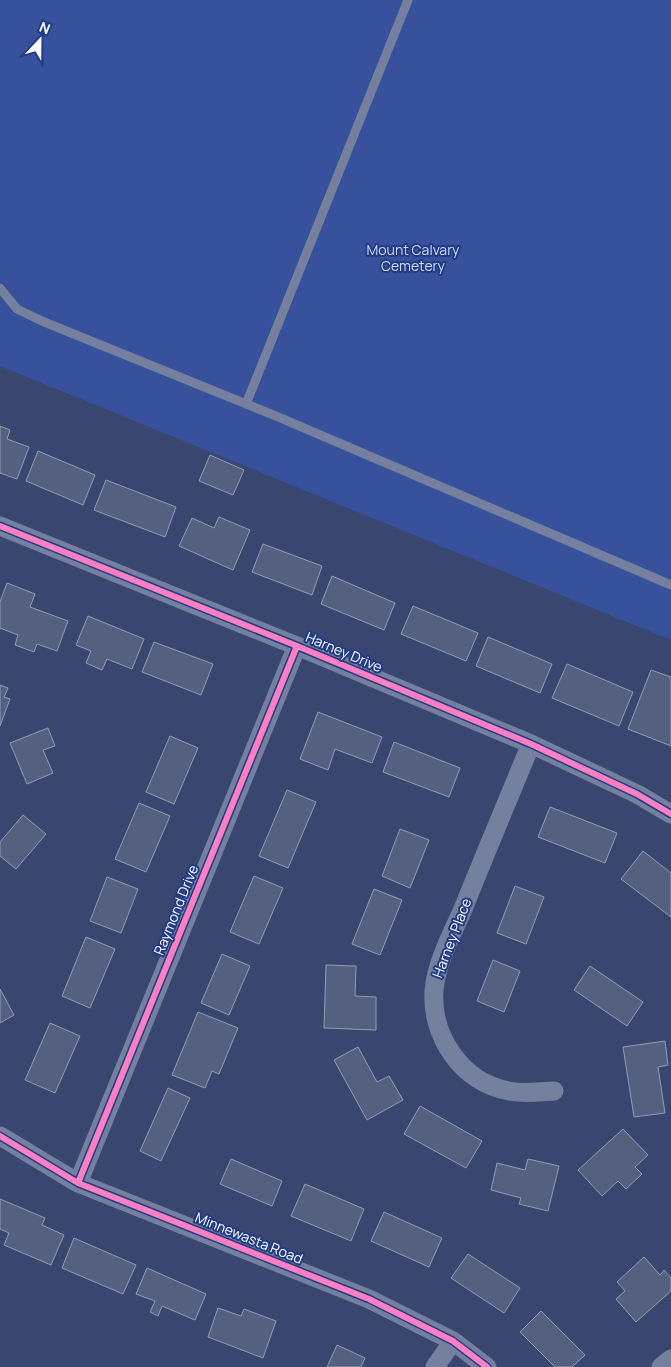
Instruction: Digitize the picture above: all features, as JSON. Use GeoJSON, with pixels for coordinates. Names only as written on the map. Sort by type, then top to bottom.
{"type":"FeatureCollection","features":[{"type":"Feature","properties":{"kind":"street","name":"Harney Drive"},"geometry":{"type":"LineString","coordinates":[[0,526],[297,646],[530,744],[637,794],[671,814]]}},
{"type":"Feature","properties":{"kind":"street","name":"Raymond Drive"},"geometry":{"type":"LineString","coordinates":[[78,1183],[297,646]]}},
{"type":"Feature","properties":{"kind":"street","name":"Harney Place"},"geometry":{"type":"LineString","coordinates":[[530,744],[447,947],[434,989],[434,1009],[437,1027],[443,1040],[466,1070],[484,1082],[507,1091],[529,1093],[554,1091]]}},
{"type":"Feature","properties":{"kind":"street","name":"Minnewasta Road"},"geometry":{"type":"LineString","coordinates":[[0,1136],[78,1183],[369,1299],[452,1340],[487,1367]]}},
{"type":"Feature","properties":{"kind":"street"},"geometry":{"type":"LineString","coordinates":[[435,1367],[452,1340]]}},
{"type":"Feature","properties":{"kind":"street"},"geometry":{"type":"LineString","coordinates":[[661,1367],[671,1360]]}},
{"type":"Feature","properties":{"kind":"lane"},"geometry":{"type":"LineString","coordinates":[[246,404],[408,0]]}},
{"type":"Feature","properties":{"kind":"lane"},"geometry":{"type":"LineString","coordinates":[[0,288],[17,309],[29,316],[246,404],[671,585]]}},
{"type":"Feature","properties":{"kind":"green space","name":"Mount Calvary Cemetery"},"geometry":{"type":"Polygon","coordinates":[[[0,0],[671,0],[671,640],[0,366],[0,0]]]}},
{"type":"Feature","properties":{"kind":"building"},"geometry":{"type":"Polygon","coordinates":[[[0,426],[10,430],[7,439],[29,447],[17,479],[0,473],[0,426]]]}},
{"type":"Feature","properties":{"kind":"building"},"geometry":{"type":"Polygon","coordinates":[[[38,451],[95,475],[83,505],[26,481],[38,451]]]}},
{"type":"Feature","properties":{"kind":"building"},"geometry":{"type":"Polygon","coordinates":[[[210,455],[244,470],[233,495],[199,481],[210,455]]]}},
{"type":"Feature","properties":{"kind":"building"},"geometry":{"type":"Polygon","coordinates":[[[106,480],[176,507],[165,537],[94,510],[106,480]]]}},
{"type":"Feature","properties":{"kind":"building"},"geometry":{"type":"Polygon","coordinates":[[[219,517],[250,530],[233,570],[179,546],[192,518],[214,528],[219,517]]]}},
{"type":"Feature","properties":{"kind":"building"},"geometry":{"type":"Polygon","coordinates":[[[263,544],[322,566],[312,595],[252,572],[263,544]]]}},
{"type":"Feature","properties":{"kind":"building"},"geometry":{"type":"Polygon","coordinates":[[[332,576],[395,603],[384,630],[321,604],[332,576]]]}},
{"type":"Feature","properties":{"kind":"building"},"geometry":{"type":"Polygon","coordinates":[[[7,583],[35,594],[30,607],[68,621],[57,651],[37,644],[34,652],[15,645],[18,635],[0,628],[0,602],[7,583]]]}},
{"type":"Feature","properties":{"kind":"building"},"geometry":{"type":"Polygon","coordinates":[[[413,606],[478,633],[466,661],[401,634],[413,606]]]}},
{"type":"Feature","properties":{"kind":"building"},"geometry":{"type":"Polygon","coordinates":[[[88,616],[144,639],[132,669],[107,659],[102,670],[86,663],[91,651],[76,645],[88,616]]]}},
{"type":"Feature","properties":{"kind":"building"},"geometry":{"type":"Polygon","coordinates":[[[488,637],[552,664],[540,693],[476,666],[488,637]]]}},
{"type":"Feature","properties":{"kind":"building"},"geometry":{"type":"Polygon","coordinates":[[[154,642],[213,664],[201,695],[142,672],[154,642]]]}},
{"type":"Feature","properties":{"kind":"building"},"geometry":{"type":"Polygon","coordinates":[[[567,664],[633,692],[619,726],[552,698],[567,664]]]}},
{"type":"Feature","properties":{"kind":"building"},"geometry":{"type":"Polygon","coordinates":[[[651,670],[671,677],[671,746],[628,729],[651,670]]]}},
{"type":"Feature","properties":{"kind":"building"},"geometry":{"type":"Polygon","coordinates":[[[0,685],[8,688],[4,697],[10,699],[0,726],[0,685]]]}},
{"type":"Feature","properties":{"kind":"building"},"geometry":{"type":"Polygon","coordinates":[[[318,712],[382,737],[372,763],[335,749],[328,770],[300,759],[318,712]]]}},
{"type":"Feature","properties":{"kind":"building"},"geometry":{"type":"Polygon","coordinates":[[[48,728],[55,746],[43,750],[53,773],[27,784],[10,743],[48,728]]]}},
{"type":"Feature","properties":{"kind":"building"},"geometry":{"type":"Polygon","coordinates":[[[170,736],[198,748],[174,804],[146,792],[170,736]]]}},
{"type":"Feature","properties":{"kind":"building"},"geometry":{"type":"Polygon","coordinates":[[[394,742],[460,768],[449,797],[383,772],[394,742]]]}},
{"type":"Feature","properties":{"kind":"building"},"geometry":{"type":"Polygon","coordinates":[[[287,790],[316,802],[288,868],[259,856],[287,790]]]}},
{"type":"Feature","properties":{"kind":"building"},"geometry":{"type":"Polygon","coordinates":[[[139,803],[170,816],[146,872],[115,859],[139,803]]]}},
{"type":"Feature","properties":{"kind":"building"},"geometry":{"type":"Polygon","coordinates":[[[550,807],[617,833],[605,863],[538,837],[550,807]]]}},
{"type":"Feature","properties":{"kind":"building"},"geometry":{"type":"Polygon","coordinates":[[[23,815],[46,834],[16,869],[0,856],[0,842],[23,815]]]}},
{"type":"Feature","properties":{"kind":"building"},"geometry":{"type":"Polygon","coordinates":[[[400,829],[429,840],[410,888],[382,876],[400,829]]]}},
{"type":"Feature","properties":{"kind":"building"},"geometry":{"type":"Polygon","coordinates":[[[643,851],[671,873],[671,917],[621,879],[643,851]]]}},
{"type":"Feature","properties":{"kind":"building"},"geometry":{"type":"Polygon","coordinates":[[[254,876],[283,888],[259,944],[230,932],[254,876]]]}},
{"type":"Feature","properties":{"kind":"building"},"geometry":{"type":"Polygon","coordinates":[[[107,877],[138,889],[121,933],[90,921],[107,877]]]}},
{"type":"Feature","properties":{"kind":"building"},"geometry":{"type":"Polygon","coordinates":[[[515,886],[544,897],[526,944],[497,933],[515,886]]]}},
{"type":"Feature","properties":{"kind":"building"},"geometry":{"type":"Polygon","coordinates":[[[374,889],[402,900],[380,955],[352,944],[374,889]]]}},
{"type":"Feature","properties":{"kind":"building"},"geometry":{"type":"Polygon","coordinates":[[[86,937],[115,949],[90,1008],[62,996],[86,937]]]}},
{"type":"Feature","properties":{"kind":"building"},"geometry":{"type":"Polygon","coordinates":[[[222,954],[250,966],[229,1015],[201,1003],[222,954]]]}},
{"type":"Feature","properties":{"kind":"building"},"geometry":{"type":"Polygon","coordinates":[[[493,960],[520,971],[504,1012],[477,1001],[493,960]]]}},
{"type":"Feature","properties":{"kind":"building"},"geometry":{"type":"Polygon","coordinates":[[[326,965],[356,966],[355,996],[376,997],[376,1030],[324,1028],[326,965]]]}},
{"type":"Feature","properties":{"kind":"building"},"geometry":{"type":"Polygon","coordinates":[[[590,966],[643,1002],[627,1026],[574,990],[590,966]]]}},
{"type":"Feature","properties":{"kind":"building"},"geometry":{"type":"Polygon","coordinates":[[[0,989],[14,1015],[0,1023],[0,989]]]}},
{"type":"Feature","properties":{"kind":"building"},"geometry":{"type":"Polygon","coordinates":[[[198,1012],[238,1028],[219,1074],[212,1071],[205,1088],[172,1075],[198,1012]]]}},
{"type":"Feature","properties":{"kind":"building"},"geometry":{"type":"Polygon","coordinates":[[[50,1023],[80,1036],[55,1093],[25,1080],[50,1023]]]}},
{"type":"Feature","properties":{"kind":"building"},"geometry":{"type":"Polygon","coordinates":[[[665,1041],[668,1065],[658,1067],[665,1113],[634,1117],[623,1047],[665,1041]]]}},
{"type":"Feature","properties":{"kind":"building"},"geometry":{"type":"Polygon","coordinates":[[[358,1047],[377,1082],[389,1076],[403,1100],[367,1120],[334,1060],[358,1047]]]}},
{"type":"Feature","properties":{"kind":"building"},"geometry":{"type":"Polygon","coordinates":[[[168,1088],[190,1098],[161,1161],[140,1151],[168,1088]]]}},
{"type":"Feature","properties":{"kind":"building"},"geometry":{"type":"Polygon","coordinates":[[[420,1106],[482,1141],[466,1168],[404,1134],[420,1106]]]}},
{"type":"Feature","properties":{"kind":"building"},"geometry":{"type":"Polygon","coordinates":[[[623,1129],[648,1155],[635,1167],[642,1174],[626,1189],[618,1181],[602,1196],[578,1170],[623,1129]]]}},
{"type":"Feature","properties":{"kind":"building"},"geometry":{"type":"Polygon","coordinates":[[[231,1159],[282,1181],[272,1206],[220,1184],[231,1159]]]}},
{"type":"Feature","properties":{"kind":"building"},"geometry":{"type":"Polygon","coordinates":[[[528,1159],[559,1166],[548,1211],[519,1204],[521,1198],[491,1190],[497,1163],[525,1170],[528,1159]]]}},
{"type":"Feature","properties":{"kind":"building"},"geometry":{"type":"Polygon","coordinates":[[[305,1184],[364,1209],[351,1241],[291,1216],[305,1184]]]}},
{"type":"Feature","properties":{"kind":"building"},"geometry":{"type":"Polygon","coordinates":[[[0,1199],[45,1218],[42,1225],[64,1235],[51,1265],[4,1245],[9,1233],[0,1229],[0,1199]]]}},
{"type":"Feature","properties":{"kind":"building"},"geometry":{"type":"Polygon","coordinates":[[[384,1212],[442,1238],[429,1267],[371,1241],[384,1212]]]}},
{"type":"Feature","properties":{"kind":"building"},"geometry":{"type":"Polygon","coordinates":[[[74,1238],[136,1265],[123,1294],[62,1268],[74,1238]]]}},
{"type":"Feature","properties":{"kind":"building"},"geometry":{"type":"Polygon","coordinates":[[[468,1254],[520,1288],[504,1313],[451,1278],[468,1254]]]}},
{"type":"Feature","properties":{"kind":"building"},"geometry":{"type":"Polygon","coordinates":[[[644,1257],[660,1275],[664,1270],[671,1278],[671,1291],[636,1322],[616,1299],[625,1291],[617,1282],[644,1257]]]}},
{"type":"Feature","properties":{"kind":"building"},"geometry":{"type":"Polygon","coordinates":[[[147,1268],[206,1294],[195,1320],[162,1306],[158,1316],[150,1312],[155,1301],[136,1294],[147,1268]]]}},
{"type":"Feature","properties":{"kind":"building"},"geometry":{"type":"Polygon","coordinates":[[[218,1308],[241,1316],[244,1309],[276,1321],[263,1358],[208,1337],[218,1308]]]}},
{"type":"Feature","properties":{"kind":"building"},"geometry":{"type":"Polygon","coordinates":[[[541,1311],[585,1355],[572,1367],[555,1367],[520,1332],[541,1311]]]}},
{"type":"Feature","properties":{"kind":"building"},"geometry":{"type":"Polygon","coordinates":[[[337,1345],[365,1358],[361,1367],[327,1367],[337,1345]]]}},
{"type":"Feature","properties":{"kind":"cycle path"},"geometry":{"type":"LineString","coordinates":[[0,526],[297,646],[531,744],[637,794],[671,814]]}},
{"type":"Feature","properties":{"kind":"cycle path"},"geometry":{"type":"LineString","coordinates":[[78,1183],[297,646]]}},
{"type":"Feature","properties":{"kind":"cycle path"},"geometry":{"type":"LineString","coordinates":[[0,1136],[78,1183],[369,1299],[453,1341],[487,1367]]}}]}
